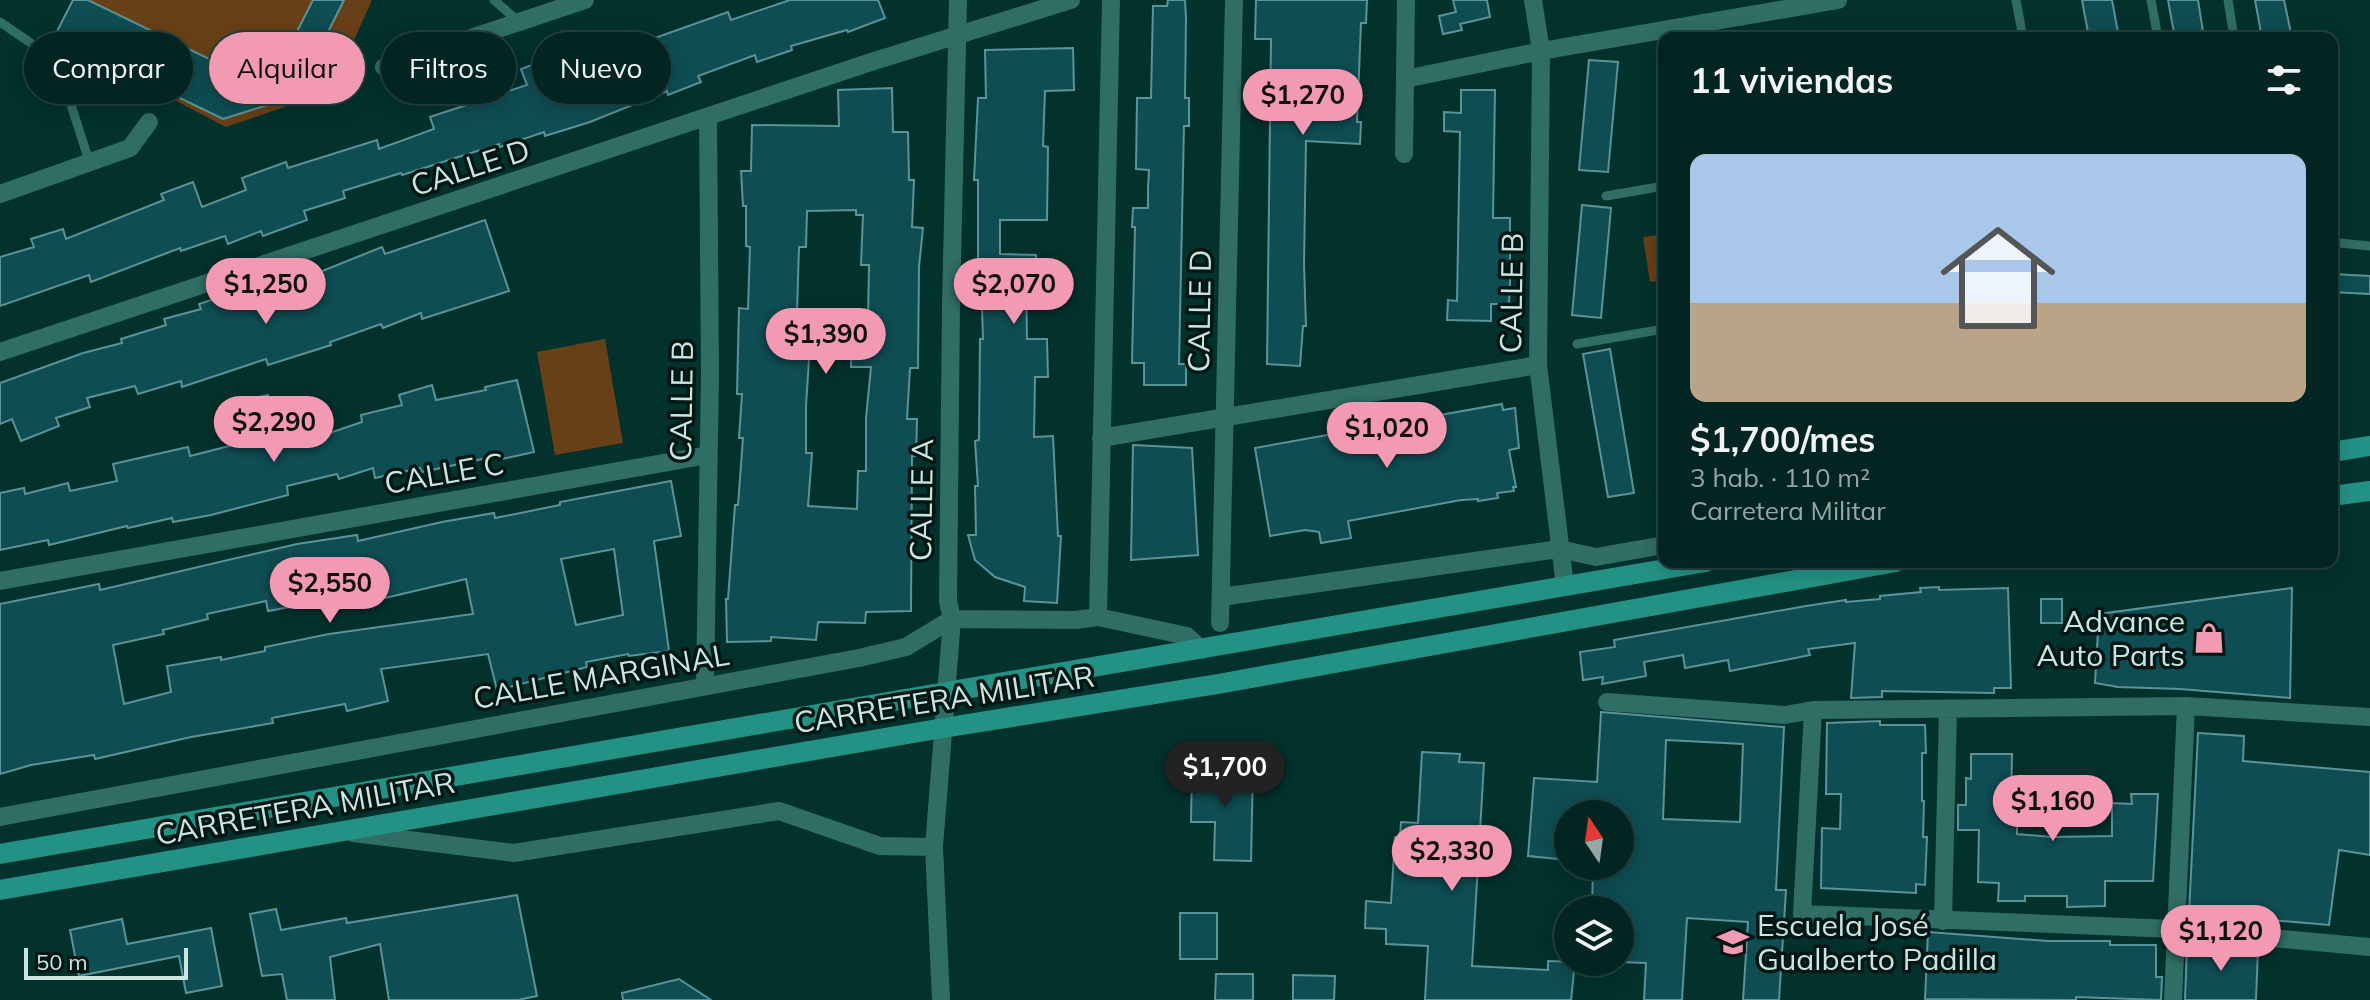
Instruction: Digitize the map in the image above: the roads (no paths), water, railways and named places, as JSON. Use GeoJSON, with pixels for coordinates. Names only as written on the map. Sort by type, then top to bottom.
{"type":"FeatureCollection","features":[{"type":"Feature","properties":{"kind":"main road"},"geometry":{"type":"LineString","coordinates":[[2338,451],[2370,446]]}},
{"type":"Feature","properties":{"kind":"main road"},"geometry":{"type":"LineString","coordinates":[[2338,495],[2370,491]]}},
{"type":"Feature","properties":{"kind":"main road","name":"CARRETERA MILITAR"},"geometry":{"type":"LineString","coordinates":[[0,854],[1671,568]]}},
{"type":"Feature","properties":{"kind":"main road","name":"CARRETERA MILITAR"},"geometry":{"type":"LineString","coordinates":[[0,890],[943,728],[1218,684],[1863,568]]}},
{"type":"Feature","properties":{"kind":"street"},"geometry":{"type":"LineString","coordinates":[[489,32],[585,0]]}},
{"type":"Feature","properties":{"kind":"street","name":"CALLE A"},"geometry":{"type":"LineString","coordinates":[[941,1000],[934,847],[952,619],[948,601],[958,0]]}},
{"type":"Feature","properties":{"kind":"street","name":"CALLE D"},"geometry":{"type":"LineString","coordinates":[[0,352],[1071,0]]}},
{"type":"Feature","properties":{"kind":"street"},"geometry":{"type":"LineString","coordinates":[[1098,617],[1111,0]]}},
{"type":"Feature","properties":{"kind":"street","name":"CALLE D"},"geometry":{"type":"LineString","coordinates":[[1220,623],[1234,0]]}},
{"type":"Feature","properties":{"kind":"street"},"geometry":{"type":"LineString","coordinates":[[1404,154],[1406,0]]}},
{"type":"Feature","properties":{"kind":"street","name":"CALLE B"},"geometry":{"type":"LineString","coordinates":[[1533,0],[1541,51],[1538,365],[1565,586]]}},
{"type":"Feature","properties":{"kind":"street"},"geometry":{"type":"LineString","coordinates":[[1710,30],[1838,0]]}},
{"type":"Feature","properties":{"kind":"street"},"geometry":{"type":"LineString","coordinates":[[1405,79],[1541,51],[1658,36]]}},
{"type":"Feature","properties":{"kind":"street","name":"CALLE B"},"geometry":{"type":"LineString","coordinates":[[705,686],[708,117]]}},
{"type":"Feature","properties":{"kind":"street"},"geometry":{"type":"LineString","coordinates":[[0,194],[130,148],[149,122]]}},
{"type":"Feature","properties":{"kind":"street"},"geometry":{"type":"LineString","coordinates":[[1101,438],[1538,365]]}},
{"type":"Feature","properties":{"kind":"street","name":"CALLE C"},"geometry":{"type":"LineString","coordinates":[[0,581],[708,455]]}},
{"type":"Feature","properties":{"kind":"street"},"geometry":{"type":"LineString","coordinates":[[1221,597],[1559,549],[1596,557],[1658,546]]}},
{"type":"Feature","properties":{"kind":"street"},"geometry":{"type":"LineString","coordinates":[[952,619],[1076,620],[1098,617],[1187,636],[1202,650]]}},
{"type":"Feature","properties":{"kind":"street","name":"CALLE MARGINAL"},"geometry":{"type":"LineString","coordinates":[[0,817],[906,647],[952,619]]}},
{"type":"Feature","properties":{"kind":"street"},"geometry":{"type":"LineString","coordinates":[[1607,702],[1785,715],[1813,710],[2186,706],[2370,717]]}},
{"type":"Feature","properties":{"kind":"street"},"geometry":{"type":"LineString","coordinates":[[2173,1000],[2186,706]]}},
{"type":"Feature","properties":{"kind":"street"},"geometry":{"type":"LineString","coordinates":[[1813,710],[1802,914],[2174,929],[2370,947]]}},
{"type":"Feature","properties":{"kind":"street"},"geometry":{"type":"LineString","coordinates":[[1943,921],[1948,710]]}},
{"type":"Feature","properties":{"kind":"street"},"geometry":{"type":"LineString","coordinates":[[342,832],[514,853],[779,811],[880,846],[934,847]]}},
{"type":"Feature","properties":{"kind":"lane"},"geometry":{"type":"LineString","coordinates":[[494,0],[519,22]]}},
{"type":"Feature","properties":{"kind":"lane"},"geometry":{"type":"LineString","coordinates":[[2016,0],[2022,32]]}},
{"type":"Feature","properties":{"kind":"lane"},"geometry":{"type":"LineString","coordinates":[[2151,0],[2157,32]]}},
{"type":"Feature","properties":{"kind":"lane"},"geometry":{"type":"LineString","coordinates":[[2228,0],[2233,32]]}},
{"type":"Feature","properties":{"kind":"lane"},"geometry":{"type":"LineString","coordinates":[[0,22],[57,61],[90,164]]}},
{"type":"Feature","properties":{"kind":"lane"},"geometry":{"type":"LineString","coordinates":[[1606,196],[1658,187]]}},
{"type":"Feature","properties":{"kind":"lane"},"geometry":{"type":"LineString","coordinates":[[2340,243],[2370,246]]}},
{"type":"Feature","properties":{"kind":"lane"},"geometry":{"type":"LineString","coordinates":[[1577,344],[1658,330]]}},
{"type":"Feature","properties":{"kind":"place","name":"Advance Auto Parts"},"geometry":{"type":"Point","coordinates":[2209,638]}},
{"type":"Feature","properties":{"kind":"place","name":"Escuela José Gualberto Padilla"},"geometry":{"type":"Point","coordinates":[1733,942]}}]}
